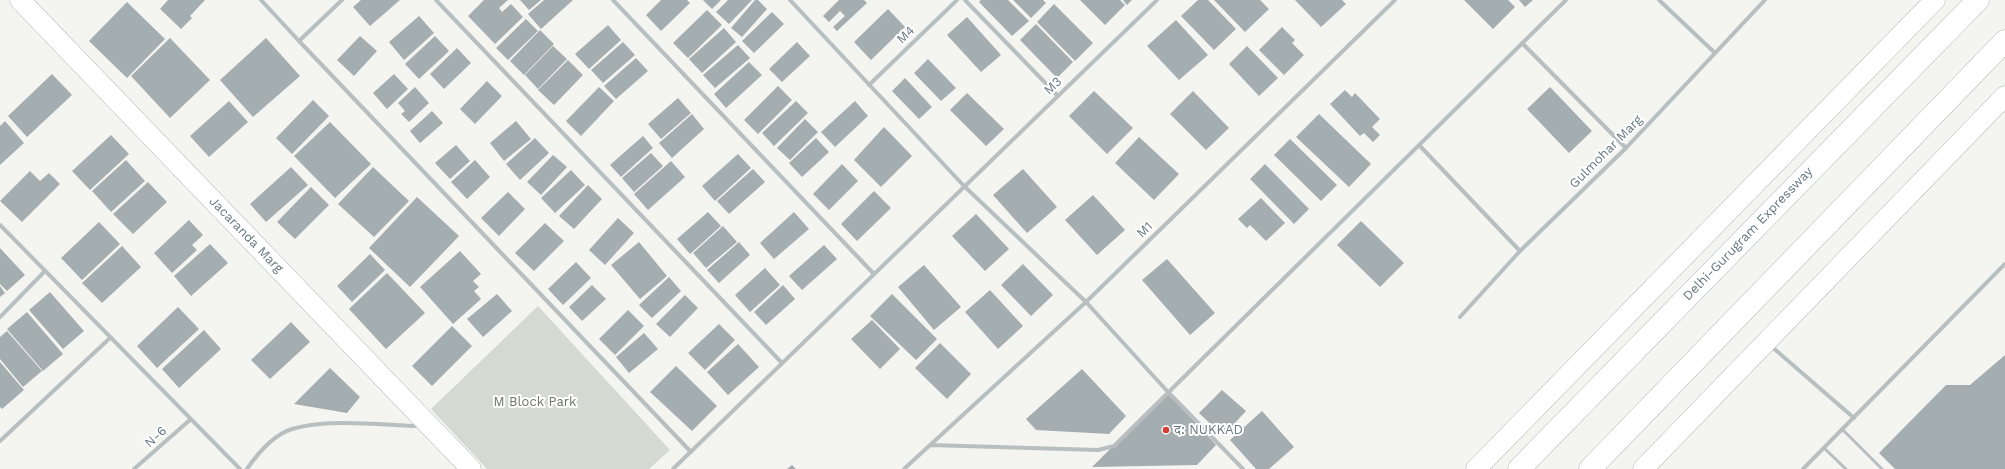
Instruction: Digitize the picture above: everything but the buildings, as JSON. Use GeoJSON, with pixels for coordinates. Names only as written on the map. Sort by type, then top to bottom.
{"type":"FeatureCollection","features":[{"type":"Feature","properties":{"kind":"highway","name":"Delhi-Gurugram Expressway"},"geometry":{"type":"LineString","coordinates":[[1519,469],[1978,0]]}},
{"type":"Feature","properties":{"kind":"highway"},"geometry":{"type":"LineString","coordinates":[[1590,469],[2005,40]]}},
{"type":"Feature","properties":{"kind":"main road","name":"Jacaranda Marg"},"geometry":{"type":"LineString","coordinates":[[20,0],[471,469]]}},
{"type":"Feature","properties":{"kind":"main road"},"geometry":{"type":"LineString","coordinates":[[1476,469],[1935,0]]}},
{"type":"Feature","properties":{"kind":"main road"},"geometry":{"type":"LineString","coordinates":[[1643,469],[2005,96]]}},
{"type":"Feature","properties":{"kind":"street"},"geometry":{"type":"LineString","coordinates":[[260,0],[691,452]]}},
{"type":"Feature","properties":{"kind":"street"},"geometry":{"type":"LineString","coordinates":[[299,40],[342,0]]}},
{"type":"Feature","properties":{"kind":"street"},"geometry":{"type":"LineString","coordinates":[[436,0],[782,363]]}},
{"type":"Feature","properties":{"kind":"street"},"geometry":{"type":"LineString","coordinates":[[614,0],[874,274]]}},
{"type":"Feature","properties":{"kind":"street"},"geometry":{"type":"LineString","coordinates":[[790,0],[964,186],[1086,302],[1168,392],[1243,469]]}},
{"type":"Feature","properties":{"kind":"street","name":"M4"},"geometry":{"type":"LineString","coordinates":[[870,85],[957,0]]}},
{"type":"Feature","properties":{"kind":"street"},"geometry":{"type":"LineString","coordinates":[[965,0],[1058,96]]}},
{"type":"Feature","properties":{"kind":"street","name":"M3"},"geometry":{"type":"LineString","coordinates":[[673,469],[1157,0]]}},
{"type":"Feature","properties":{"kind":"street","name":"M1"},"geometry":{"type":"LineString","coordinates":[[904,469],[1086,302],[1396,0]]}},
{"type":"Feature","properties":{"kind":"street"},"geometry":{"type":"LineString","coordinates":[[930,445],[1098,450],[1114,446],[1566,0]]}},
{"type":"Feature","properties":{"kind":"street"},"geometry":{"type":"LineString","coordinates":[[1659,0],[1714,52]]}},
{"type":"Feature","properties":{"kind":"street","name":"Gulmohar Marg"},"geometry":{"type":"LineString","coordinates":[[1460,317],[1520,251],[1626,148],[1714,52],[1765,0]]}},
{"type":"Feature","properties":{"kind":"street"},"geometry":{"type":"LineString","coordinates":[[1522,43],[1626,148]]}},
{"type":"Feature","properties":{"kind":"street"},"geometry":{"type":"LineString","coordinates":[[1419,145],[1520,251]]}},
{"type":"Feature","properties":{"kind":"street"},"geometry":{"type":"LineString","coordinates":[[0,225],[240,469]]}},
{"type":"Feature","properties":{"kind":"street"},"geometry":{"type":"LineString","coordinates":[[1803,469],[2005,264]]}},
{"type":"Feature","properties":{"kind":"street"},"geometry":{"type":"LineString","coordinates":[[0,317],[45,271]]}},
{"type":"Feature","properties":{"kind":"street"},"geometry":{"type":"LineString","coordinates":[[0,441],[111,337]]}},
{"type":"Feature","properties":{"kind":"street"},"geometry":{"type":"LineString","coordinates":[[1766,342],[1854,418]]}},
{"type":"Feature","properties":{"kind":"street","name":"N-6"},"geometry":{"type":"LineString","coordinates":[[134,469],[191,419]]}},
{"type":"Feature","properties":{"kind":"street"},"geometry":{"type":"LineString","coordinates":[[247,469],[265,446],[290,430],[315,424],[430,426]]}},
{"type":"Feature","properties":{"kind":"lane"},"geometry":{"type":"LineString","coordinates":[[1842,430],[1882,469]]}},
{"type":"Feature","properties":{"kind":"lane"},"geometry":{"type":"LineString","coordinates":[[1824,448],[1846,469]]}},
{"type":"Feature","properties":{"kind":"green space","name":"M Block Park"},"geometry":{"type":"Polygon","coordinates":[[[538,306],[670,450],[649,469],[487,469],[431,409],[538,306]]]}},
{"type":"Feature","properties":{"kind":"place","name":"द: NUKKAD"},"geometry":{"type":"Point","coordinates":[1166,430]}}]}
